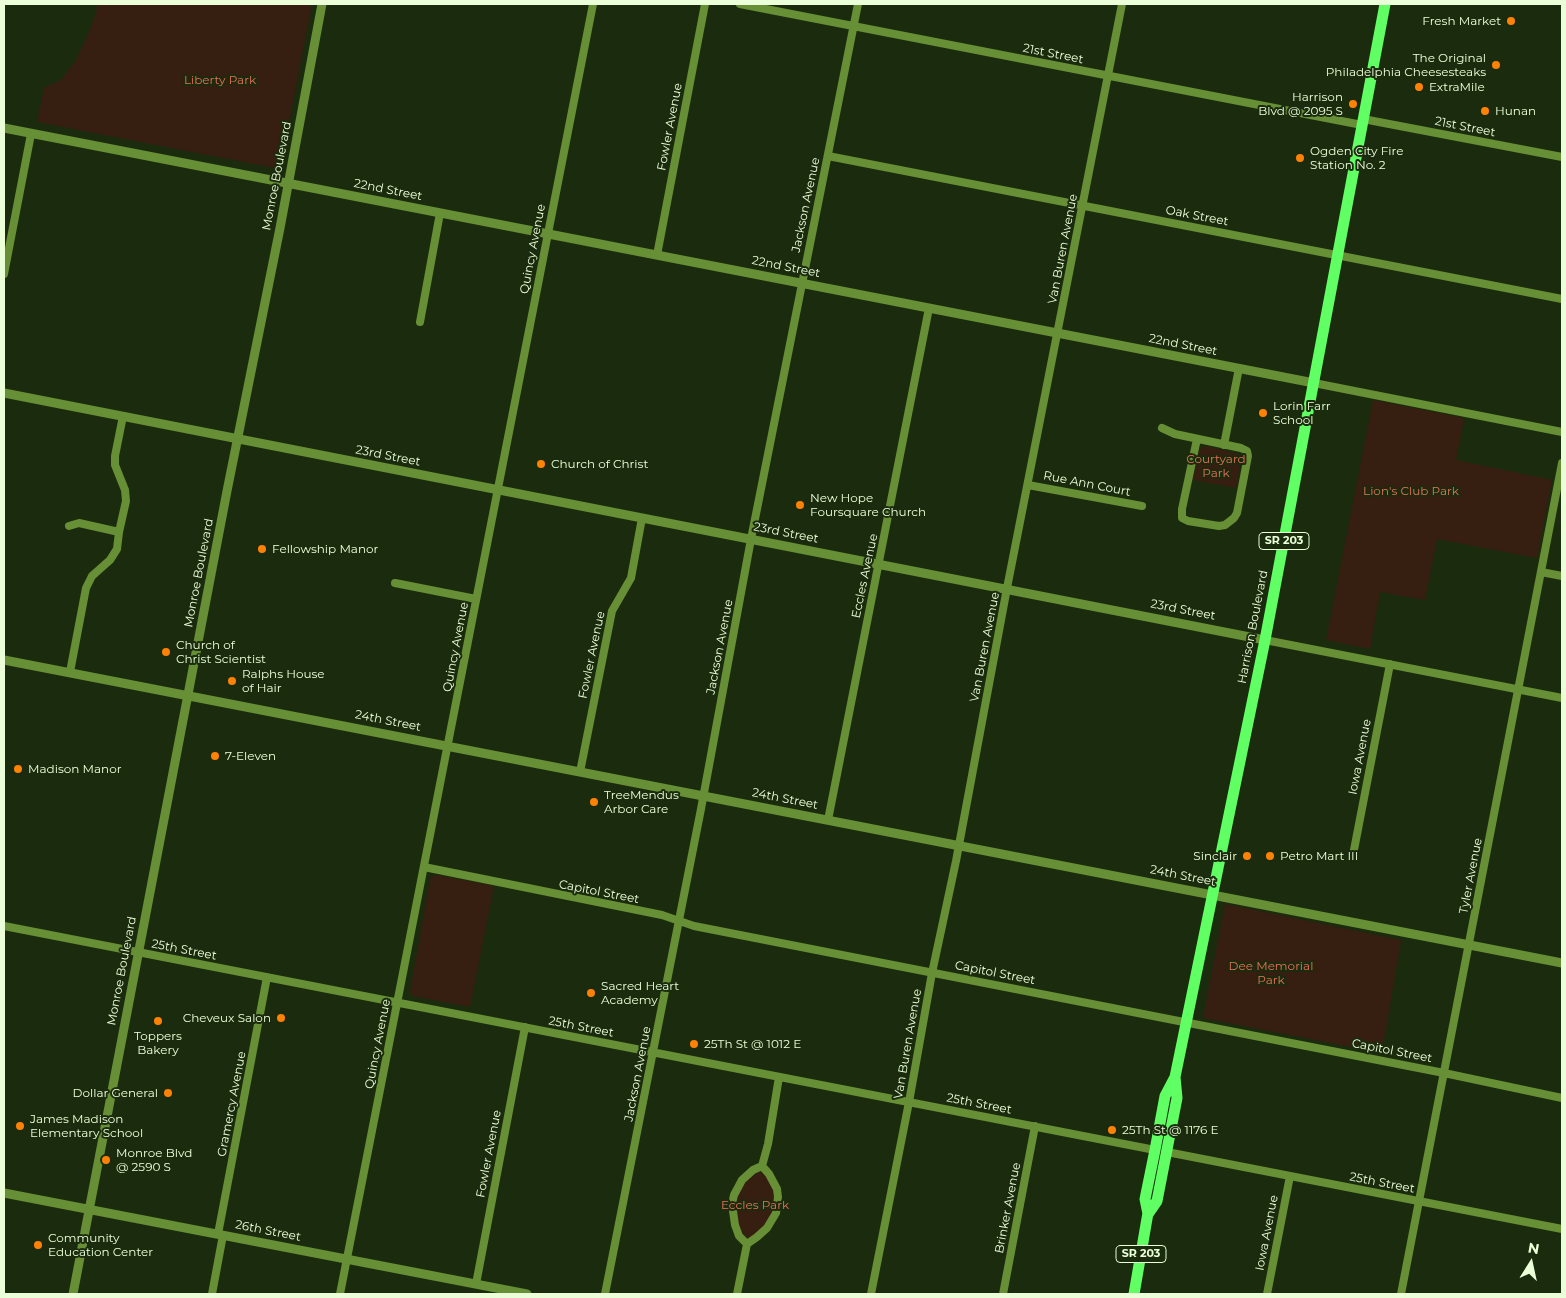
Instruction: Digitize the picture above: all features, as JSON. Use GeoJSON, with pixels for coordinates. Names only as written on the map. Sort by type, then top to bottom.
{"type":"FeatureCollection","features":[{"type":"Feature","properties":{"kind":"main road","name":"Harrison Boulevard"},"geometry":{"type":"LineString","coordinates":[[1148,1214],[1158,1159],[1155,1150],[1165,1096],[1175,1078],[1265,640],[1385,4]]}},
{"type":"Feature","properties":{"kind":"main road"},"geometry":{"type":"LineString","coordinates":[[1167,1152],[1163,1142],[1175,1078]]}},
{"type":"Feature","properties":{"kind":"main road","name":"SR 203"},"geometry":{"type":"LineString","coordinates":[[1134,1294],[1148,1214],[1157,1201],[1167,1152]]}},
{"type":"Feature","properties":{"kind":"street","name":"Monroe Boulevard"},"geometry":{"type":"LineString","coordinates":[[73,1294],[322,4]]}},
{"type":"Feature","properties":{"kind":"street","name":"Quincy Avenue"},"geometry":{"type":"LineString","coordinates":[[340,1294],[593,4]]}},
{"type":"Feature","properties":{"kind":"street","name":"Fowler Avenue"},"geometry":{"type":"LineString","coordinates":[[657,255],[705,4]]}},
{"type":"Feature","properties":{"kind":"street","name":"21st Street"},"geometry":{"type":"LineString","coordinates":[[740,4],[1108,76],[1562,157]]}},
{"type":"Feature","properties":{"kind":"street","name":"Jackson Avenue"},"geometry":{"type":"LineString","coordinates":[[605,1294],[654,1052],[751,539],[858,4]]}},
{"type":"Feature","properties":{"kind":"street","name":"Van Buren Avenue"},"geometry":{"type":"LineString","coordinates":[[871,1294],[1122,4]]}},
{"type":"Feature","properties":{"kind":"street","name":"22nd Street"},"geometry":{"type":"LineString","coordinates":[[4,128],[1562,432]]}},
{"type":"Feature","properties":{"kind":"street"},"geometry":{"type":"LineString","coordinates":[[4,274],[31,134]]}},
{"type":"Feature","properties":{"kind":"street","name":"Oak Street"},"geometry":{"type":"LineString","coordinates":[[828,156],[1083,204],[1562,299]]}},
{"type":"Feature","properties":{"kind":"street"},"geometry":{"type":"LineString","coordinates":[[420,322],[440,213]]}},
{"type":"Feature","properties":{"kind":"street","name":"Eccles Avenue"},"geometry":{"type":"LineString","coordinates":[[828,820],[929,308]]}},
{"type":"Feature","properties":{"kind":"street"},"geometry":{"type":"LineString","coordinates":[[1224,445],[1239,368]]}},
{"type":"Feature","properties":{"kind":"street","name":"23rd Street"},"geometry":{"type":"LineString","coordinates":[[4,393],[1562,698]]}},
{"type":"Feature","properties":{"kind":"street"},"geometry":{"type":"LineString","coordinates":[[70,672],[86,588],[92,576],[110,560],[117,549],[126,502],[126,490],[115,465],[123,416]]}},
{"type":"Feature","properties":{"kind":"street"},"geometry":{"type":"LineString","coordinates":[[1162,428],[1175,434],[1245,449],[1248,454],[1236,514],[1225,525],[1219,526],[1188,521],[1182,518],[1182,509],[1197,439]]}},
{"type":"Feature","properties":{"kind":"street","name":"Tyler Avenue"},"geometry":{"type":"LineString","coordinates":[[1401,1294],[1562,463]]}},
{"type":"Feature","properties":{"kind":"street","name":"Rue Ann Court"},"geometry":{"type":"LineString","coordinates":[[1028,485],[1142,506]]}},
{"type":"Feature","properties":{"kind":"street","name":"Fowler Avenue"},"geometry":{"type":"LineString","coordinates":[[580,772],[612,611],[631,578],[642,518]]}},
{"type":"Feature","properties":{"kind":"street"},"geometry":{"type":"LineString","coordinates":[[69,526],[79,523],[119,532]]}},
{"type":"Feature","properties":{"kind":"street"},"geometry":{"type":"LineString","coordinates":[[1541,572],[1562,576]]}},
{"type":"Feature","properties":{"kind":"street"},"geometry":{"type":"LineString","coordinates":[[395,583],[476,599]]}},
{"type":"Feature","properties":{"kind":"street","name":"24th Street"},"geometry":{"type":"LineString","coordinates":[[4,660],[188,694],[1562,963]]}},
{"type":"Feature","properties":{"kind":"street","name":"Iowa Avenue"},"geometry":{"type":"LineString","coordinates":[[1352,855],[1390,664]]}},
{"type":"Feature","properties":{"kind":"street","name":"Capitol Street"},"geometry":{"type":"LineString","coordinates":[[424,867],[662,915],[694,926],[1444,1073],[1562,1098]]}},
{"type":"Feature","properties":{"kind":"street","name":"25th Street"},"geometry":{"type":"LineString","coordinates":[[4,926],[1155,1150]]}},
{"type":"Feature","properties":{"kind":"street","name":"Gramercy Avenue"},"geometry":{"type":"LineString","coordinates":[[212,1294],[268,977]]}},
{"type":"Feature","properties":{"kind":"street","name":"Fowler Avenue"},"geometry":{"type":"LineString","coordinates":[[476,1284],[525,1027]]}},
{"type":"Feature","properties":{"kind":"street"},"geometry":{"type":"LineString","coordinates":[[762,1166],[768,1144],[779,1077]]}},
{"type":"Feature","properties":{"kind":"street","name":"Brinker Avenue"},"geometry":{"type":"LineString","coordinates":[[1003,1294],[1035,1126]]}},
{"type":"Feature","properties":{"kind":"street","name":"25th Street"},"geometry":{"type":"LineString","coordinates":[[1167,1152],[1562,1229]]}},
{"type":"Feature","properties":{"kind":"street"},"geometry":{"type":"LineString","coordinates":[[737,1294],[747,1244],[767,1228],[776,1213],[777,1189],[762,1166]]}},
{"type":"Feature","properties":{"kind":"street"},"geometry":{"type":"LineString","coordinates":[[747,1244],[739,1236],[732,1213],[732,1204],[734,1195],[742,1180],[753,1170],[762,1166]]}},
{"type":"Feature","properties":{"kind":"street","name":"Iowa Avenue"},"geometry":{"type":"LineString","coordinates":[[1267,1294],[1290,1176]]}},
{"type":"Feature","properties":{"kind":"street","name":"26th Street"},"geometry":{"type":"LineString","coordinates":[[4,1192],[527,1294]]}},
{"type":"Feature","properties":{"kind":"green space","name":"Liberty Park"},"geometry":{"type":"Polygon","coordinates":[[[97,4],[312,4],[280,169],[37,122],[44,88],[61,80],[76,60],[96,13],[97,4]]]}},
{"type":"Feature","properties":{"kind":"green space","name":"Lion's Club Park"},"geometry":{"type":"Polygon","coordinates":[[[1373,400],[1464,418],[1456,460],[1552,480],[1537,558],[1437,539],[1425,600],[1380,592],[1370,649],[1326,640],[1373,400]]]}},
{"type":"Feature","properties":{"kind":"green space","name":"Courtyard Park"},"geometry":{"type":"Polygon","coordinates":[[[1206,446],[1239,454],[1241,459],[1236,488],[1193,480],[1199,451],[1202,447],[1206,446]]]}},
{"type":"Feature","properties":{"kind":"green space"},"geometry":{"type":"Polygon","coordinates":[[[436,875],[494,886],[470,1007],[413,996],[410,992],[430,879],[436,875]]]}},
{"type":"Feature","properties":{"kind":"green space","name":"Dee Memorial Park"},"geometry":{"type":"Polygon","coordinates":[[[1225,904],[1401,940],[1382,1053],[1203,1018],[1225,904]]]}},
{"type":"Feature","properties":{"kind":"green space","name":"Eccles Park"},"geometry":{"type":"Polygon","coordinates":[[[762,1171],[767,1176],[773,1190],[772,1212],[765,1226],[756,1234],[747,1238],[740,1230],[737,1221],[737,1199],[748,1178],[762,1171]]]}},
{"type":"Feature","properties":{"kind":"place","name":"Fresh Market"},"geometry":{"type":"Point","coordinates":[1511,21]}},
{"type":"Feature","properties":{"kind":"place","name":"The Original Philadelphia Cheesesteaks"},"geometry":{"type":"Point","coordinates":[1496,65]}},
{"type":"Feature","properties":{"kind":"place","name":"ExtraMile"},"geometry":{"type":"Point","coordinates":[1419,87]}},
{"type":"Feature","properties":{"kind":"place","name":"Harrison Blvd @ 2095 S"},"geometry":{"type":"Point","coordinates":[1353,104]}},
{"type":"Feature","properties":{"kind":"place","name":"Hunan"},"geometry":{"type":"Point","coordinates":[1485,111]}},
{"type":"Feature","properties":{"kind":"place","name":"Ogden City Fire Station No. 2"},"geometry":{"type":"Point","coordinates":[1300,158]}},
{"type":"Feature","properties":{"kind":"place","name":"Lorin Farr School"},"geometry":{"type":"Point","coordinates":[1263,413]}},
{"type":"Feature","properties":{"kind":"place","name":"Church of Christ"},"geometry":{"type":"Point","coordinates":[541,464]}},
{"type":"Feature","properties":{"kind":"place","name":"New Hope Foursquare Church"},"geometry":{"type":"Point","coordinates":[800,505]}},
{"type":"Feature","properties":{"kind":"place","name":"Fellowship Manor"},"geometry":{"type":"Point","coordinates":[262,549]}},
{"type":"Feature","properties":{"kind":"place","name":"Church of Christ Scientist"},"geometry":{"type":"Point","coordinates":[166,652]}},
{"type":"Feature","properties":{"kind":"place","name":"Ralphs House of Hair"},"geometry":{"type":"Point","coordinates":[232,681]}},
{"type":"Feature","properties":{"kind":"place","name":"7-Eleven"},"geometry":{"type":"Point","coordinates":[215,756]}},
{"type":"Feature","properties":{"kind":"place","name":"Madison Manor"},"geometry":{"type":"Point","coordinates":[18,769]}},
{"type":"Feature","properties":{"kind":"place","name":"TreeMendus Arbor Care"},"geometry":{"type":"Point","coordinates":[594,802]}},
{"type":"Feature","properties":{"kind":"place","name":"Sinclair"},"geometry":{"type":"Point","coordinates":[1247,856]}},
{"type":"Feature","properties":{"kind":"place","name":"Petro Mart III"},"geometry":{"type":"Point","coordinates":[1270,856]}},
{"type":"Feature","properties":{"kind":"place","name":"Sacred Heart Academy"},"geometry":{"type":"Point","coordinates":[591,993]}},
{"type":"Feature","properties":{"kind":"place","name":"Cheveux Salon"},"geometry":{"type":"Point","coordinates":[281,1018]}},
{"type":"Feature","properties":{"kind":"place","name":"Toppers Bakery"},"geometry":{"type":"Point","coordinates":[158,1021]}},
{"type":"Feature","properties":{"kind":"place","name":"25Th St @ 1012 E"},"geometry":{"type":"Point","coordinates":[694,1044]}},
{"type":"Feature","properties":{"kind":"place","name":"Dollar General"},"geometry":{"type":"Point","coordinates":[168,1093]}},
{"type":"Feature","properties":{"kind":"place","name":"James Madison Elementary School"},"geometry":{"type":"Point","coordinates":[20,1126]}},
{"type":"Feature","properties":{"kind":"place","name":"25Th St @ 1176 E"},"geometry":{"type":"Point","coordinates":[1112,1130]}},
{"type":"Feature","properties":{"kind":"place","name":"Monroe Blvd @ 2590 S"},"geometry":{"type":"Point","coordinates":[106,1160]}},
{"type":"Feature","properties":{"kind":"place","name":"Community Education Center"},"geometry":{"type":"Point","coordinates":[38,1245]}}]}
